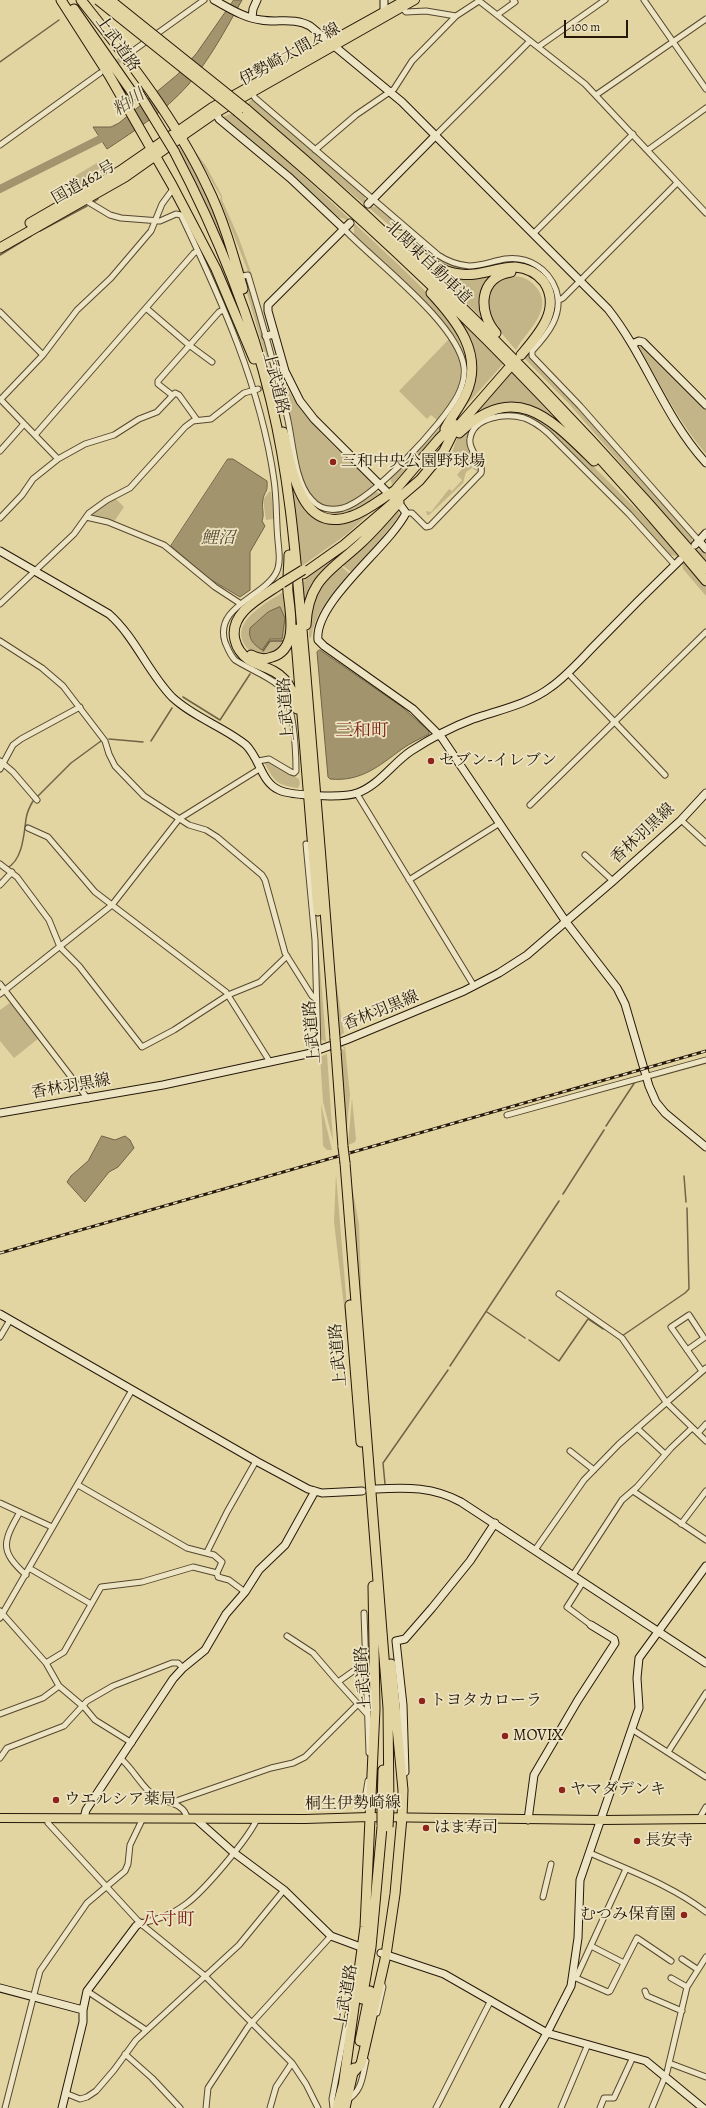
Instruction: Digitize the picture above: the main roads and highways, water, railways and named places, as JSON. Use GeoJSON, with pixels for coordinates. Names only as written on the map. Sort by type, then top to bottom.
{"type":"FeatureCollection","features":[{"type":"Feature","properties":{"kind":"highway"},"geometry":{"type":"LineString","coordinates":[[62,0],[154,153],[216,269],[254,359]]}},
{"type":"Feature","properties":{"kind":"highway","name":"上武道路"},"geometry":{"type":"LineString","coordinates":[[68,0],[136,94]]}},
{"type":"Feature","properties":{"kind":"highway","name":"上武道路"},"geometry":{"type":"LineString","coordinates":[[74,0],[172,152],[219,243],[251,329],[262,367],[276,425],[286,479],[306,683],[312,795],[340,1148],[376,1584],[388,1708],[386,1808],[377,1946],[353,2073],[345,2104]]}},
{"type":"Feature","properties":{"kind":"highway"},"geometry":{"type":"LineString","coordinates":[[81,0],[146,85],[166,114],[201,173],[220,215],[260,347],[296,484],[308,507],[323,517],[341,519],[361,512],[390,491],[439,439],[452,428],[507,368],[454,431],[448,445]]}},
{"type":"Feature","properties":{"kind":"highway","name":"北関東自動車道"},"geometry":{"type":"LineString","coordinates":[[98,0],[242,111],[324,177],[452,295],[562,408],[706,569]]}},
{"type":"Feature","properties":{"kind":"highway","name":"北関東自動車道"},"geometry":{"type":"LineString","coordinates":[[110,0],[242,111],[363,222],[500,353],[659,525],[706,581]]}},
{"type":"Feature","properties":{"kind":"highway","name":"国道462号"},"geometry":{"type":"LineString","coordinates":[[0,248],[154,153],[178,135]]}},
{"type":"Feature","properties":{"kind":"highway","name":"上武道路"},"geometry":{"type":"LineString","coordinates":[[172,152],[223,268],[254,359],[271,427],[278,464],[289,555],[305,758],[312,795],[311,857],[316,912],[332,1039]]}},
{"type":"Feature","properties":{"kind":"highway"},"geometry":{"type":"LineString","coordinates":[[324,177],[419,255],[446,271],[468,275],[515,268],[527,270],[538,276],[548,291],[550,310],[545,323],[520,354],[541,323],[546,303],[543,290],[536,279],[516,272],[498,277],[488,286],[483,298],[485,315],[493,330],[562,408]]}},
{"type":"Feature","properties":{"kind":"highway","name":"国道462号"},"geometry":{"type":"LineString","coordinates":[[0,241],[81,198]]}},
{"type":"Feature","properties":{"kind":"highway"},"geometry":{"type":"LineString","coordinates":[[363,222],[446,310],[459,327],[468,346],[472,373],[468,388],[439,439]]}},
{"type":"Feature","properties":{"kind":"highway"},"geometry":{"type":"LineString","coordinates":[[251,329],[260,347],[262,367]]}},
{"type":"Feature","properties":{"kind":"highway"},"geometry":{"type":"LineString","coordinates":[[306,683],[306,613],[314,589],[327,571],[375,529],[428,471],[448,445],[467,425],[490,411],[511,407],[535,412],[561,429],[659,525]]}},
{"type":"Feature","properties":{"kind":"highway"},"geometry":{"type":"LineString","coordinates":[[303,572],[354,532],[383,505],[390,491]]}},
{"type":"Feature","properties":{"kind":"highway"},"geometry":{"type":"LineString","coordinates":[[305,758],[297,709],[290,687],[279,674],[254,662],[242,654],[234,637],[236,623],[244,611],[344,545],[386,507],[406,494]]}},
{"type":"Feature","properties":{"kind":"highway"},"geometry":{"type":"LineString","coordinates":[[283,585],[254,608],[240,624],[239,637],[241,645],[254,657],[265,659],[279,654],[287,645],[290,638],[291,623],[288,591],[289,555]]}},
{"type":"Feature","properties":{"kind":"highway"},"geometry":{"type":"LineString","coordinates":[[353,2073],[361,2064],[380,1979],[383,1954],[395,1894],[402,1817],[403,1790],[390,1658],[376,1584]]}},
{"type":"Feature","properties":{"kind":"highway"},"geometry":{"type":"LineString","coordinates":[[343,2086],[361,1965],[365,1948],[369,1817],[375,1709],[376,1584]]}},
{"type":"Feature","properties":{"kind":"highway","name":"上武道路"},"geometry":{"type":"LineString","coordinates":[[337,2108],[360,2011],[371,1947],[385,1827]]}},
{"type":"Feature","properties":{"kind":"main road","name":"伊勢崎大間々線"},"geometry":{"type":"LineString","coordinates":[[178,135],[252,93],[384,10],[415,0]]}},
{"type":"Feature","properties":{"kind":"main road","name":"伊勢崎大間々線"},"geometry":{"type":"LineString","coordinates":[[178,135],[202,113],[404,4]]}},
{"type":"Feature","properties":{"kind":"main road","name":"桐生伊勢崎線"},"geometry":{"type":"LineString","coordinates":[[0,1818],[257,1819],[402,1817],[528,1820],[702,1819]]}},
{"type":"Feature","properties":{"kind":"water"},"geometry":{"type":"Polygon","coordinates":[[[234,0],[242,0],[211,54],[188,85],[160,112],[107,149],[93,127],[111,127],[119,123],[177,75],[196,54],[234,0]]]}},
{"type":"Feature","properties":{"kind":"water","name":"鯉沼"},"geometry":{"type":"Polygon","coordinates":[[[228,459],[233,459],[267,481],[267,490],[263,502],[262,521],[265,526],[250,552],[250,590],[240,597],[208,578],[171,546],[228,459]]]}},
{"type":"Feature","properties":{"kind":"water"},"geometry":{"type":"Polygon","coordinates":[[[280,607],[285,618],[282,639],[270,639],[262,650],[252,641],[250,628],[268,612],[280,607]]]}},
{"type":"Feature","properties":{"kind":"water"},"geometry":{"type":"Polygon","coordinates":[[[320,650],[402,707],[429,731],[429,734],[405,747],[369,772],[351,778],[330,779],[328,777],[317,652],[320,650]]]}},
{"type":"Feature","properties":{"kind":"water"},"geometry":{"type":"Polygon","coordinates":[[[102,1136],[115,1140],[125,1136],[130,1140],[134,1148],[118,1167],[109,1172],[85,1202],[67,1182],[71,1176],[88,1161],[102,1136]]]}},
{"type":"Feature","properties":{"kind":"waterway"},"geometry":{"type":"LineString","coordinates":[[0,62],[59,20]]}},
{"type":"Feature","properties":{"kind":"waterway","name":"粕川"},"geometry":{"type":"LineString","coordinates":[[0,189],[110,134]]}},
{"type":"Feature","properties":{"kind":"waterway"},"geometry":{"type":"LineString","coordinates":[[94,202],[98,199]]}},
{"type":"Feature","properties":{"kind":"waterway"},"geometry":{"type":"LineString","coordinates":[[40,231],[87,206]]}},
{"type":"Feature","properties":{"kind":"waterway"},"geometry":{"type":"LineString","coordinates":[[0,255],[31,236]]}},
{"type":"Feature","properties":{"kind":"waterway"},"geometry":{"type":"LineString","coordinates":[[263,651],[270,641],[284,641]]}},
{"type":"Feature","properties":{"kind":"waterway"},"geometry":{"type":"LineString","coordinates":[[183,697],[220,720],[250,674]]}},
{"type":"Feature","properties":{"kind":"waterway"},"geometry":{"type":"LineString","coordinates":[[151,741],[172,708]]}},
{"type":"Feature","properties":{"kind":"waterway"},"geometry":{"type":"LineString","coordinates":[[109,739],[143,742]]}},
{"type":"Feature","properties":{"kind":"waterway"},"geometry":{"type":"LineString","coordinates":[[38,796],[71,763],[101,741]]}},
{"type":"Feature","properties":{"kind":"waterway"},"geometry":{"type":"LineString","coordinates":[[7,868],[20,853],[27,814],[33,801]]}},
{"type":"Feature","properties":{"kind":"waterway"},"geometry":{"type":"LineString","coordinates":[[606,1126],[635,1082]]}},
{"type":"Feature","properties":{"kind":"waterway"},"geometry":{"type":"LineString","coordinates":[[563,1194],[604,1130]]}},
{"type":"Feature","properties":{"kind":"waterway"},"geometry":{"type":"LineString","coordinates":[[684,1176],[686,1202]]}},
{"type":"Feature","properties":{"kind":"waterway"},"geometry":{"type":"LineString","coordinates":[[450,1366],[559,1201]]}},
{"type":"Feature","properties":{"kind":"waterway"},"geometry":{"type":"LineString","coordinates":[[622,1336],[689,1289],[687,1208]]}},
{"type":"Feature","properties":{"kind":"waterway"},"geometry":{"type":"LineString","coordinates":[[487,1312],[525,1338]]}},
{"type":"Feature","properties":{"kind":"waterway"},"geometry":{"type":"LineString","coordinates":[[529,1340],[559,1361],[588,1319],[603,1329]]}},
{"type":"Feature","properties":{"kind":"waterway"},"geometry":{"type":"LineString","coordinates":[[385,1484],[383,1463],[448,1370]]}},
{"type":"Feature","properties":{"kind":"tunnel"},"geometry":{"type":"LineString","coordinates":[[111,66],[126,56]]}},
{"type":"Feature","properties":{"kind":"tunnel"},"geometry":{"type":"LineString","coordinates":[[258,389],[273,385]]}},
{"type":"Feature","properties":{"kind":"railway"},"geometry":{"type":"LineString","coordinates":[[0,1253],[706,1051]]}},
{"type":"Feature","properties":{"kind":"place","name":"三和中央公園野球場"},"geometry":{"type":"Point","coordinates":[333,462]}},
{"type":"Feature","properties":{"kind":"place","name":"セブン-イレブン"},"geometry":{"type":"Point","coordinates":[431,761]}},
{"type":"Feature","properties":{"kind":"place","name":"トヨタカローラ"},"geometry":{"type":"Point","coordinates":[422,1701]}},
{"type":"Feature","properties":{"kind":"place","name":"MOVIX"},"geometry":{"type":"Point","coordinates":[505,1736]}},
{"type":"Feature","properties":{"kind":"place","name":"ヤマダデンキ"},"geometry":{"type":"Point","coordinates":[562,1790]}},
{"type":"Feature","properties":{"kind":"place","name":"ウエルシア薬局"},"geometry":{"type":"Point","coordinates":[56,1800]}},
{"type":"Feature","properties":{"kind":"place","name":"はま寿司"},"geometry":{"type":"Point","coordinates":[426,1828]}},
{"type":"Feature","properties":{"kind":"place","name":"長安寺"},"geometry":{"type":"Point","coordinates":[637,1841]}},
{"type":"Feature","properties":{"kind":"place","name":"むつみ保育園"},"geometry":{"type":"Point","coordinates":[684,1915]}},
{"type":"Feature","properties":{"kind":"district","name":"三和町"},"geometry":{"type":"Point","coordinates":[362,732]}},
{"type":"Feature","properties":{"kind":"district","name":"八寸町"},"geometry":{"type":"Point","coordinates":[168,1921]}}]}
